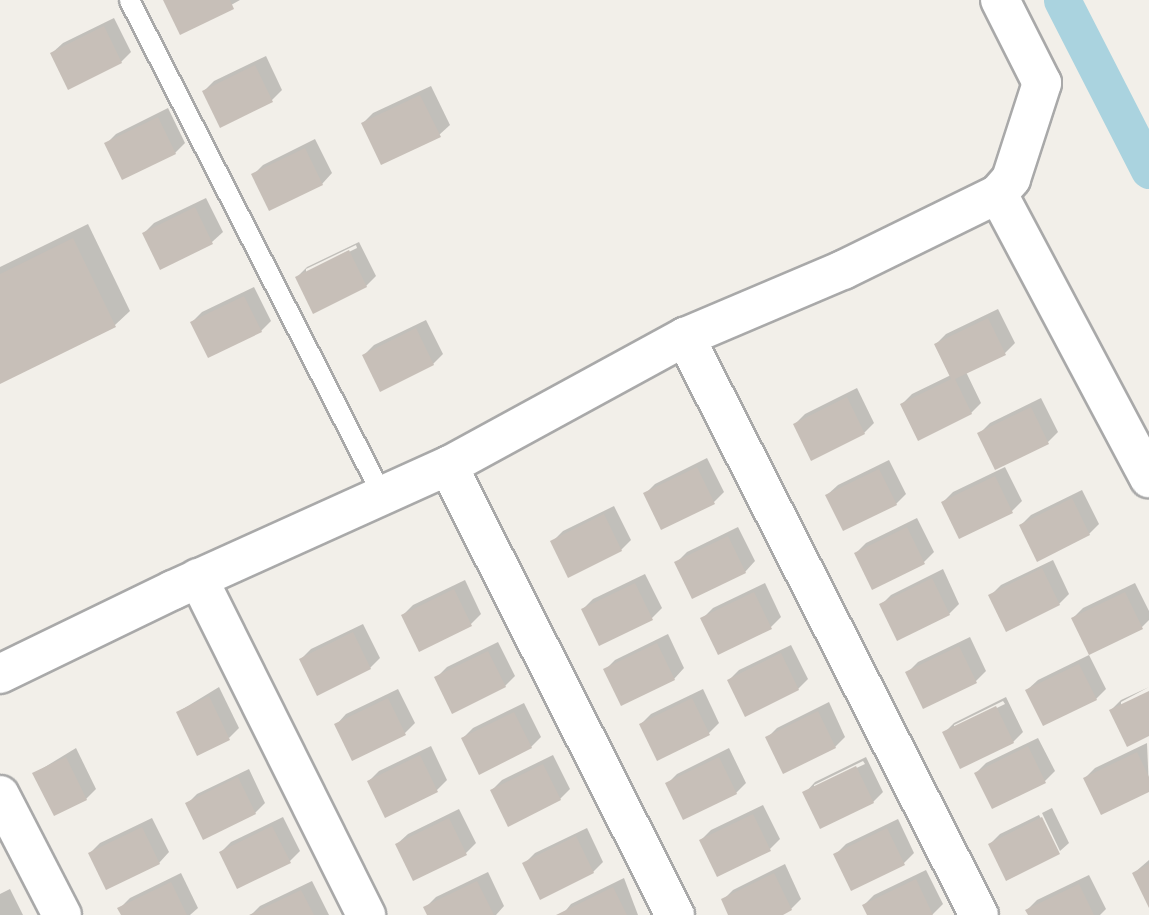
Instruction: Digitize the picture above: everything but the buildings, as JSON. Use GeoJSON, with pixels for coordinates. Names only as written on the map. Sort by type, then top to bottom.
{"type":"FeatureCollection","features":[{"type":"Feature","properties":{"kind":"street"},"geometry":{"type":"LineString","coordinates":[[0,674],[198,578],[447,466],[685,337],[843,270],[998,194],[1011,178],[1042,83],[1000,0]]}},
{"type":"Feature","properties":{"kind":"street"},"geometry":{"type":"LineString","coordinates":[[998,194],[1149,478]]}},
{"type":"Feature","properties":{"kind":"street"},"geometry":{"type":"LineString","coordinates":[[685,337],[978,915]]}},
{"type":"Feature","properties":{"kind":"street"},"geometry":{"type":"LineString","coordinates":[[447,466],[675,915]]}},
{"type":"Feature","properties":{"kind":"street"},"geometry":{"type":"LineString","coordinates":[[198,578],[366,915]]}},
{"type":"Feature","properties":{"kind":"street"},"geometry":{"type":"LineString","coordinates":[[0,794],[62,915]]}},
{"type":"Feature","properties":{"kind":"lane"},"geometry":{"type":"LineString","coordinates":[[129,0],[383,495]]}},
{"type":"Feature","properties":{"kind":"waterway"},"geometry":{"type":"LineString","coordinates":[[1062,0],[1149,170]]}}]}
